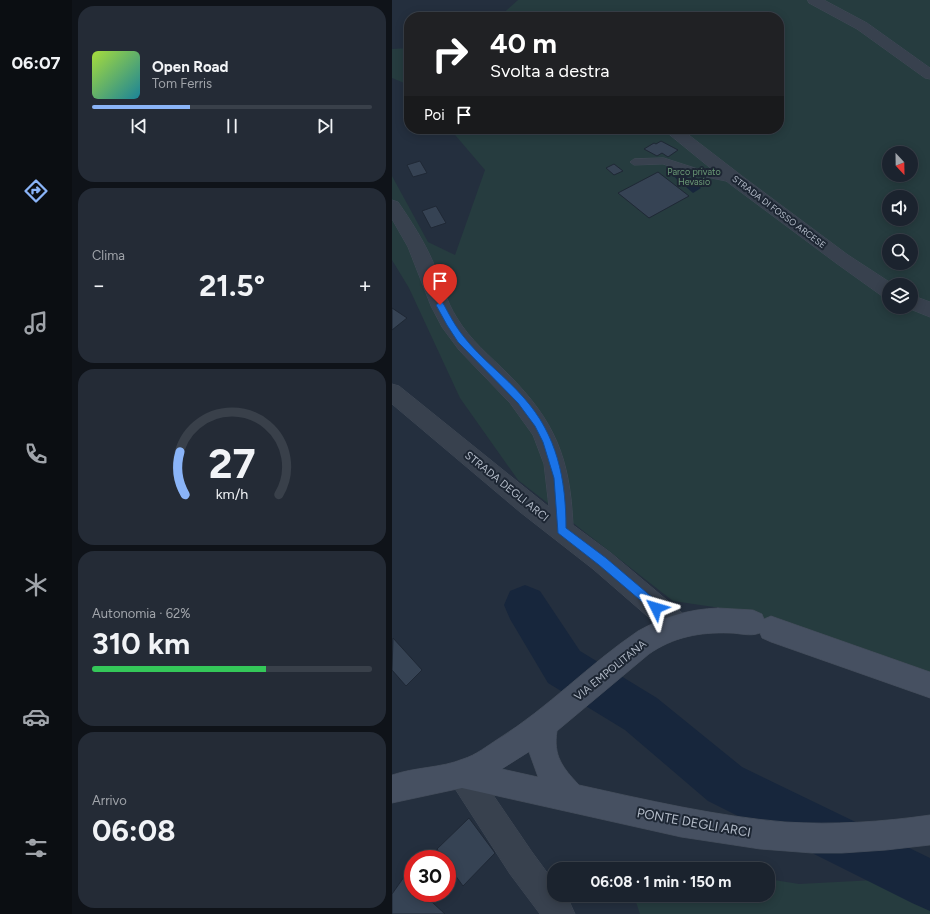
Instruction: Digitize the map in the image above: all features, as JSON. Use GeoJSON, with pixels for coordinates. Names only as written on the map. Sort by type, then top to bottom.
{"type":"FeatureCollection","features":[{"type":"Feature","properties":{"kind":"main road","name":"VIA EMPOLITANA"},"geometry":{"type":"LineString","coordinates":[[392,789],[462,774],[506,750],[544,724],[636,648],[652,637],[678,626],[709,620],[732,620],[762,626],[930,685]]}},
{"type":"Feature","properties":{"kind":"main road"},"geometry":{"type":"LineString","coordinates":[[544,724],[542,743],[545,764],[554,779],[571,798]]}},
{"type":"Feature","properties":{"kind":"main road","name":"PONTE DEGLI ARCI"},"geometry":{"type":"LineString","coordinates":[[462,774],[684,822],[733,830],[787,836],[852,838],[930,830]]}},
{"type":"Feature","properties":{"kind":"street"},"geometry":{"type":"LineString","coordinates":[[814,0],[862,26],[930,75]]}},
{"type":"Feature","properties":{"kind":"street","name":"STRADA DI FOSSO ARCESE"},"geometry":{"type":"LineString","coordinates":[[677,134],[851,266],[882,286]]}},
{"type":"Feature","properties":{"kind":"street"},"geometry":{"type":"LineString","coordinates":[[392,206],[420,252],[440,305],[452,327],[475,355],[525,405],[543,432],[558,478],[561,503],[561,530]]}},
{"type":"Feature","properties":{"kind":"street"},"geometry":{"type":"LineString","coordinates":[[918,305],[930,310]]}},
{"type":"Feature","properties":{"kind":"street","name":"STRADA DEGLI ARCI"},"geometry":{"type":"LineString","coordinates":[[392,392],[528,504],[602,562],[678,626]]}},
{"type":"Feature","properties":{"kind":"street"},"geometry":{"type":"LineString","coordinates":[[462,774],[521,863],[559,914]]}},
{"type":"Feature","properties":{"kind":"lane"},"geometry":{"type":"LineString","coordinates":[[634,162],[664,161],[699,173],[736,180]]}},
{"type":"Feature","properties":{"kind":"green space","name":"Parco privato Hevasio"},"geometry":{"type":"Polygon","coordinates":[[[518,0],[930,0],[930,674],[741,611],[673,601],[518,480],[460,398],[409,288],[392,260],[392,176],[428,242],[455,255],[485,170],[454,134],[784,134],[784,12],[505,12],[518,0]]]}},
{"type":"Feature","properties":{"kind":"green space"},"geometry":{"type":"Polygon","coordinates":[[[404,48],[404,83],[392,78],[392,49],[404,48]]]}},
{"type":"Feature","properties":{"kind":"green space"},"geometry":{"type":"Polygon","coordinates":[[[913,878],[930,885],[930,914],[640,914],[636,902],[775,902],[775,880],[799,884],[913,878]]]}},
{"type":"Feature","properties":{"kind":"water"},"geometry":{"type":"Polygon","coordinates":[[[671,174],[684,175],[701,188],[693,193],[671,174]]]}},
{"type":"Feature","properties":{"kind":"building"},"geometry":{"type":"Polygon","coordinates":[[[661,141],[678,150],[668,157],[662,153],[657,156],[644,149],[661,141]]]}},
{"type":"Feature","properties":{"kind":"building"},"geometry":{"type":"Polygon","coordinates":[[[420,161],[427,173],[413,177],[407,165],[420,161]]]}},
{"type":"Feature","properties":{"kind":"building"},"geometry":{"type":"Polygon","coordinates":[[[614,164],[623,171],[614,175],[606,168],[614,164]]]}},
{"type":"Feature","properties":{"kind":"building"},"geometry":{"type":"Polygon","coordinates":[[[658,172],[689,196],[649,218],[618,193],[658,172]]]}},
{"type":"Feature","properties":{"kind":"building"},"geometry":{"type":"Polygon","coordinates":[[[436,206],[446,223],[431,228],[422,211],[436,206]]]}},
{"type":"Feature","properties":{"kind":"building"},"geometry":{"type":"Polygon","coordinates":[[[392,308],[407,318],[392,330],[392,308]]]}},
{"type":"Feature","properties":{"kind":"building"},"geometry":{"type":"Polygon","coordinates":[[[393,638],[422,670],[406,686],[392,670],[393,638]]]}},
{"type":"Feature","properties":{"kind":"building"},"geometry":{"type":"Polygon","coordinates":[[[469,818],[495,853],[463,886],[456,876],[456,850],[437,849],[469,818]]]}},
{"type":"Feature","properties":{"kind":"building"},"geometry":{"type":"Polygon","coordinates":[[[404,877],[404,902],[432,902],[445,914],[392,914],[392,894],[404,877]]]}},
{"type":"Feature","properties":{"kind":"waterway"},"geometry":{"type":"LineString","coordinates":[[525,605],[564,667],[641,714],[725,784],[930,885]]}},
{"type":"Feature","properties":{"kind":"route"},"geometry":{"type":"LineString","coordinates":[[440,305],[444,314],[461,339],[521,401],[538,424],[547,441],[556,465],[561,503],[561,530],[602,562],[656,608]]}}]}
